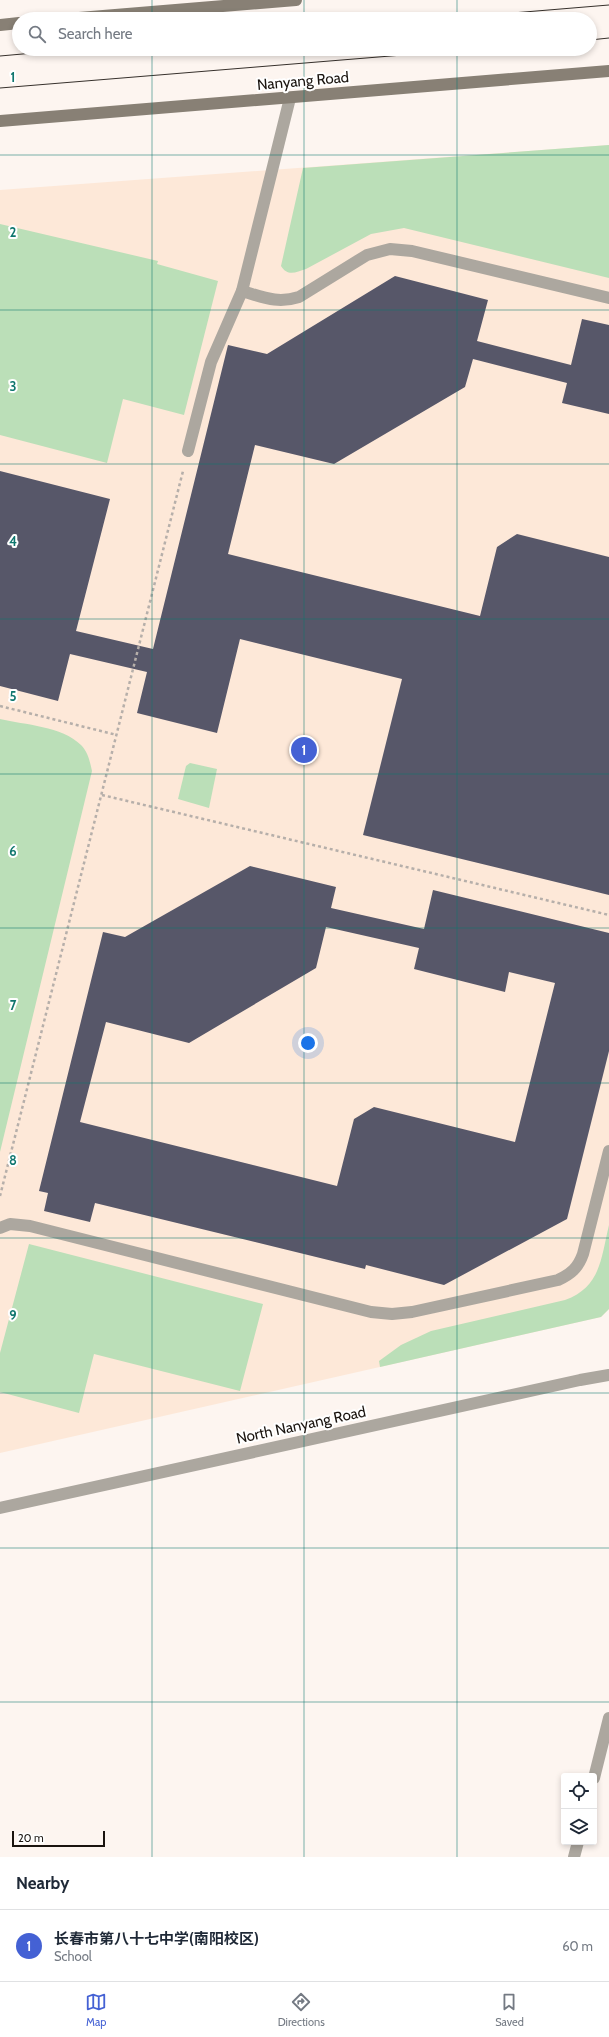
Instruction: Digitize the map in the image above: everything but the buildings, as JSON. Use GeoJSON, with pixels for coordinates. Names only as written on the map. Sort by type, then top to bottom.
{"type":"FeatureCollection","features":[{"type":"Feature","properties":{"kind":"main road"},"geometry":{"type":"LineString","coordinates":[[151,12],[296,0]]}},
{"type":"Feature","properties":{"kind":"main road"},"geometry":{"type":"LineString","coordinates":[[0,25],[12,24]]}},
{"type":"Feature","properties":{"kind":"main road","name":"Nanyang Road"},"geometry":{"type":"LineString","coordinates":[[0,121],[609,71]]}},
{"type":"Feature","properties":{"kind":"street"},"geometry":{"type":"LineString","coordinates":[[188,451],[211,362],[242,291],[290,98]]}},
{"type":"Feature","properties":{"kind":"street"},"geometry":{"type":"LineString","coordinates":[[242,291],[275,301],[290,300],[299,297],[367,255],[390,249],[412,251],[609,298]]}},
{"type":"Feature","properties":{"kind":"street"},"geometry":{"type":"LineString","coordinates":[[0,1228],[10,1224],[30,1226],[371,1312],[392,1314],[412,1312],[558,1280],[573,1272],[579,1265],[583,1254],[609,1151]]}},
{"type":"Feature","properties":{"kind":"street","name":"North Nanyang Road"},"geometry":{"type":"LineString","coordinates":[[0,1508],[580,1380],[609,1375]]}},
{"type":"Feature","properties":{"kind":"street"},"geometry":{"type":"LineString","coordinates":[[595,1773],[609,1718]]}},
{"type":"Feature","properties":{"kind":"street"},"geometry":{"type":"LineString","coordinates":[[574,1857],[577,1845]]}},
{"type":"Feature","properties":{"kind":"path"},"geometry":{"type":"LineString","coordinates":[[0,1196],[188,451]]}},
{"type":"Feature","properties":{"kind":"path"},"geometry":{"type":"LineString","coordinates":[[0,706],[117,735]]}},
{"type":"Feature","properties":{"kind":"path"},"geometry":{"type":"LineString","coordinates":[[102,795],[609,915]]}},
{"type":"Feature","properties":{"kind":"shaded area"},"geometry":{"type":"Polygon","coordinates":[[[609,145],[609,1309],[601,1317],[0,1453],[0,190],[609,145]]]}},
{"type":"Feature","properties":{"kind":"green space"},"geometry":{"type":"Polygon","coordinates":[[[609,145],[609,278],[404,228],[371,234],[306,269],[289,273],[286,272],[281,266],[303,168],[609,145]]]}},
{"type":"Feature","properties":{"kind":"green space"},"geometry":{"type":"Polygon","coordinates":[[[0,224],[158,261],[157,264],[218,281],[184,415],[123,399],[107,463],[0,435],[0,224]]]}},
{"type":"Feature","properties":{"kind":"green space"},"geometry":{"type":"Polygon","coordinates":[[[0,719],[54,730],[73,739],[81,745],[85,751],[92,771],[0,1152],[0,719]]]}},
{"type":"Feature","properties":{"kind":"green space"},"geometry":{"type":"Polygon","coordinates":[[[190,763],[217,769],[209,808],[178,799],[186,766],[190,763]]]}},
{"type":"Feature","properties":{"kind":"green space"},"geometry":{"type":"Polygon","coordinates":[[[609,1225],[609,1309],[601,1317],[380,1367],[379,1361],[401,1345],[431,1331],[565,1300],[577,1294],[593,1279],[598,1270],[609,1225]]]}},
{"type":"Feature","properties":{"kind":"green space"},"geometry":{"type":"Polygon","coordinates":[[[29,1244],[263,1304],[240,1391],[94,1354],[79,1413],[0,1392],[0,1353],[29,1244]]]}},
{"type":"Feature","properties":{"kind":"tram line"},"geometry":{"type":"LineString","coordinates":[[524,12],[609,5]]}},
{"type":"Feature","properties":{"kind":"tram line"},"geometry":{"type":"LineString","coordinates":[[597,39],[609,38]]}},
{"type":"Feature","properties":{"kind":"tram line"},"geometry":{"type":"LineString","coordinates":[[0,56],[12,55]]}},
{"type":"Feature","properties":{"kind":"tram line"},"geometry":{"type":"LineString","coordinates":[[0,88],[391,56]]}},
{"type":"Feature","properties":{"kind":"place","name":"长春市第八十七中学(南阳校区)"},"geometry":{"type":"Point","coordinates":[304,750]}}]}
